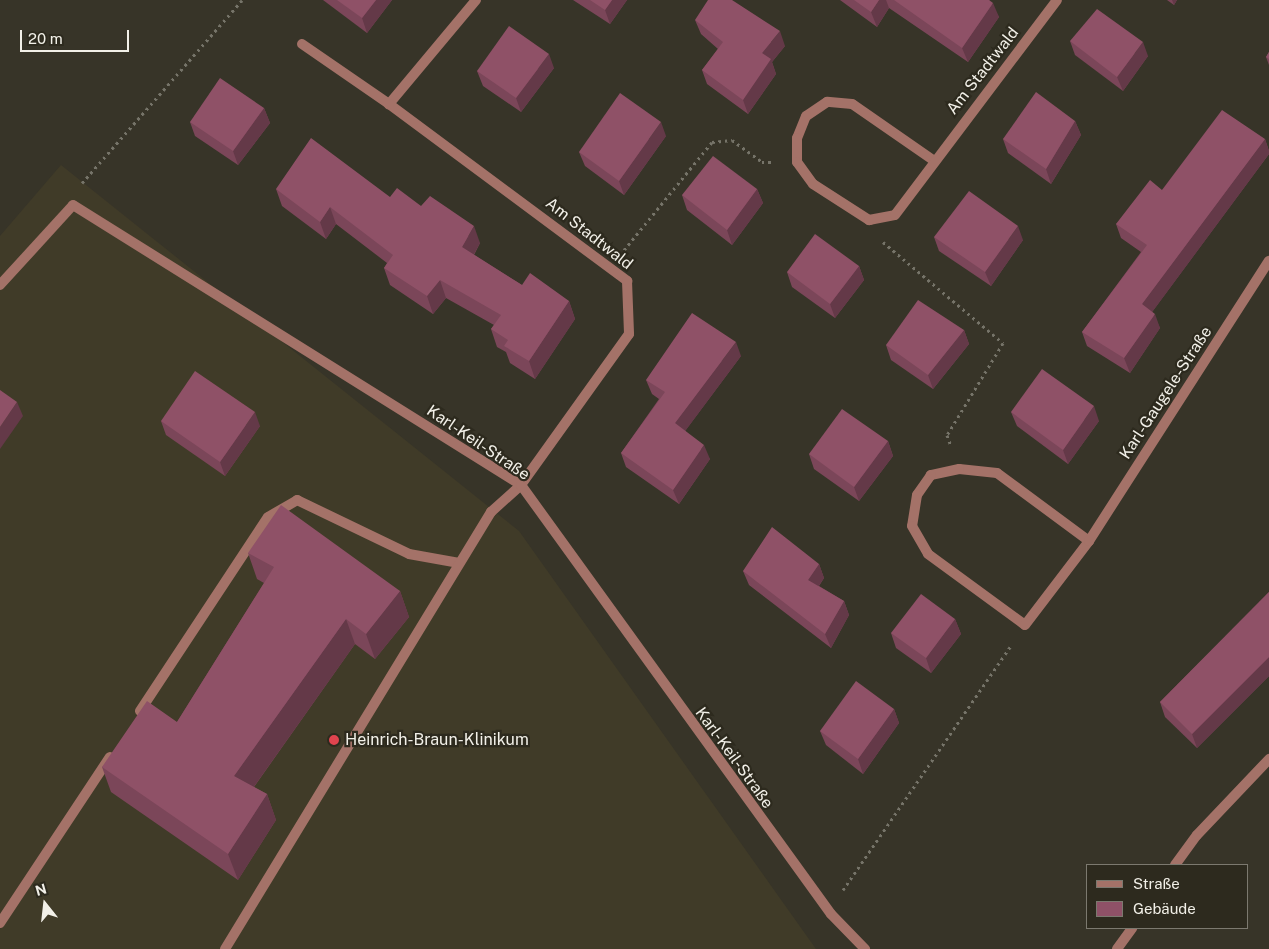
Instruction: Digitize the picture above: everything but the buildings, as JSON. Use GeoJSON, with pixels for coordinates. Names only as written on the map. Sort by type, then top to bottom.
{"type":"FeatureCollection","features":[{"type":"Feature","properties":{"kind":"street"},"geometry":{"type":"LineString","coordinates":[[389,104],[476,0]]}},
{"type":"Feature","properties":{"kind":"street","name":"Am Stadtwald"},"geometry":{"type":"LineString","coordinates":[[869,220],[895,215],[933,160],[1057,0]]}},
{"type":"Feature","properties":{"kind":"street","name":"Am Stadtwald"},"geometry":{"type":"LineString","coordinates":[[225,949],[491,512],[521,485],[629,334],[627,281],[611,266],[389,104],[302,44]]}},
{"type":"Feature","properties":{"kind":"street"},"geometry":{"type":"LineString","coordinates":[[869,220],[813,184],[797,162],[797,138],[806,116],[827,102],[852,104],[933,160]]}},
{"type":"Feature","properties":{"kind":"street"},"geometry":{"type":"LineString","coordinates":[[0,285],[73,205]]}},
{"type":"Feature","properties":{"kind":"street","name":"Karl-Keil-Straße"},"geometry":{"type":"LineString","coordinates":[[73,205],[521,485],[831,914],[865,949]]}},
{"type":"Feature","properties":{"kind":"street","name":"Karl-Gaugele-Straße"},"geometry":{"type":"LineString","coordinates":[[1025,625],[1089,541],[1269,261]]}},
{"type":"Feature","properties":{"kind":"street"},"geometry":{"type":"LineString","coordinates":[[1025,625],[928,554],[912,526],[917,495],[931,475],[959,469],[997,473],[1089,541]]}},
{"type":"Feature","properties":{"kind":"street"},"geometry":{"type":"LineString","coordinates":[[132,724],[268,517],[297,500],[409,554],[459,563]]}},
{"type":"Feature","properties":{"kind":"street"},"geometry":{"type":"LineString","coordinates":[[0,923],[115,749]]}},
{"type":"Feature","properties":{"kind":"street"},"geometry":{"type":"LineString","coordinates":[[1176,864],[1197,834],[1269,759]]}},
{"type":"Feature","properties":{"kind":"street"},"geometry":{"type":"LineString","coordinates":[[1117,949],[1131,929]]}},
{"type":"Feature","properties":{"kind":"path"},"geometry":{"type":"LineString","coordinates":[[73,205],[85,175],[242,0]]}},
{"type":"Feature","properties":{"kind":"path"},"geometry":{"type":"LineString","coordinates":[[611,266],[712,142],[732,140],[762,162],[797,162]]}},
{"type":"Feature","properties":{"kind":"path"},"geometry":{"type":"LineString","coordinates":[[869,220],[888,251],[1003,343],[948,435],[959,469]]}},
{"type":"Feature","properties":{"kind":"path"},"geometry":{"type":"LineString","coordinates":[[831,914],[844,887],[1025,625]]}},
{"type":"Feature","properties":{"kind":"shaded area","name":"Heinrich-Braun-Klinikum"},"geometry":{"type":"Polygon","coordinates":[[[61,165],[519,531],[816,949],[0,949],[0,236],[61,165]]]}},
{"type":"Feature","properties":{"kind":"place","name":"Heinrich-Braun-Klinikum"},"geometry":{"type":"Point","coordinates":[334,740]}}]}
